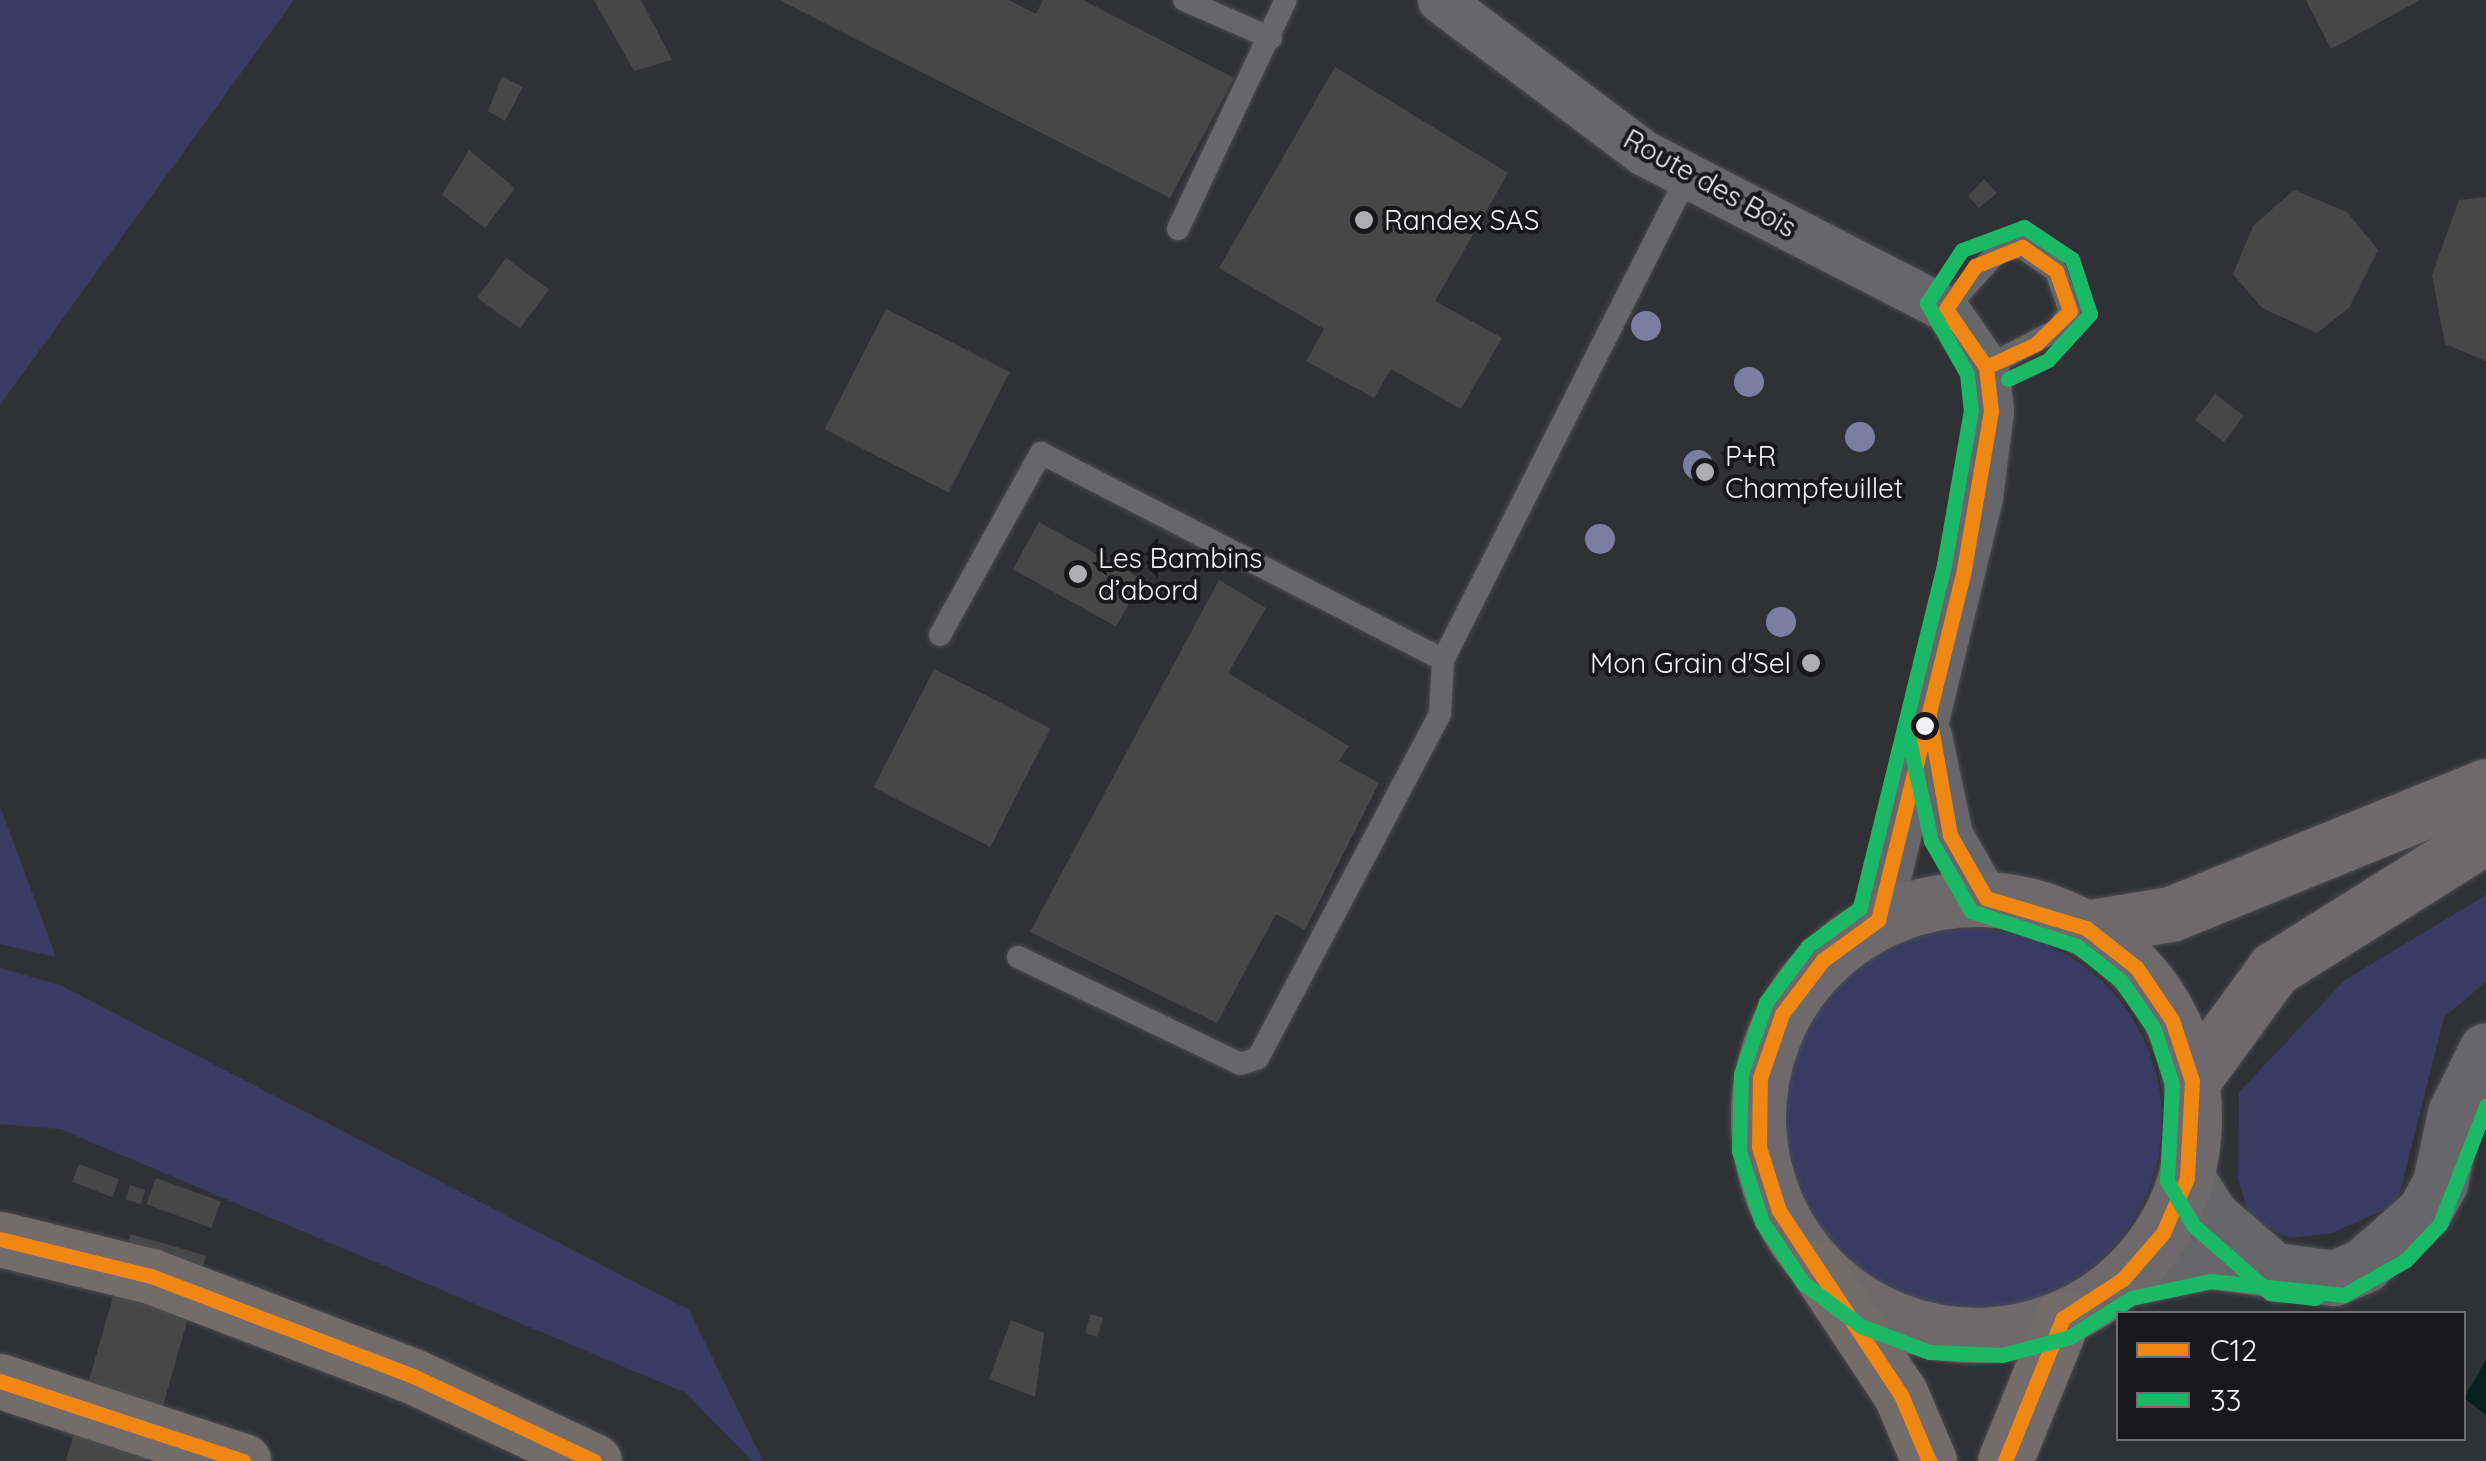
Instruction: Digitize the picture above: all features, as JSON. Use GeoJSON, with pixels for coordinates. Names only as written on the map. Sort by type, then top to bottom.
{"type":"FeatureCollection","features":[{"type":"Feature","properties":{"kind":"highway"},"geometry":{"type":"LineString","coordinates":[[0,1239],[151,1276],[413,1376],[594,1461]]}},
{"type":"Feature","properties":{"kind":"highway"},"geometry":{"type":"LineString","coordinates":[[1817,1268],[1900,1394],[1929,1461]]}},
{"type":"Feature","properties":{"kind":"highway"},"geometry":{"type":"LineString","coordinates":[[2005,1461],[2063,1318]]}},
{"type":"Feature","properties":{"kind":"highway"},"geometry":{"type":"LineString","coordinates":[[0,1381],[243,1461]]}},
{"type":"Feature","properties":{"kind":"main road"},"geometry":{"type":"LineString","coordinates":[[2086,928],[2171,914],[2486,786]]}},
{"type":"Feature","properties":{"kind":"main road"},"geometry":{"type":"LineString","coordinates":[[2192,1081],[2274,969],[2486,836]]}},
{"type":"Feature","properties":{"kind":"main road"},"geometry":{"type":"LineString","coordinates":[[1986,898],[2086,928],[2136,967],[2163,1007],[2192,1081],[2187,1178],[2162,1233],[2124,1280],[2063,1318],[1999,1335],[1932,1332],[1870,1308],[1817,1268],[1778,1211],[1758,1147],[1760,1078],[1792,1001],[1822,960],[1878,920],[1986,898]]}},
{"type":"Feature","properties":{"kind":"street","name":"Route des Bois"},"geometry":{"type":"LineString","coordinates":[[1440,0],[1644,153],[1946,309]]}},
{"type":"Feature","properties":{"kind":"street"},"geometry":{"type":"LineString","coordinates":[[1878,920],[1980,497],[1992,411],[1986,367],[1946,309]]}},
{"type":"Feature","properties":{"kind":"street"},"geometry":{"type":"LineString","coordinates":[[1927,726],[1950,835],[1986,898]]}},
{"type":"Feature","properties":{"kind":"street"},"geometry":{"type":"LineString","coordinates":[[2124,1280],[2210,1261],[2280,1276],[2334,1278],[2364,1265],[2424,1212],[2486,1050]]}},
{"type":"Feature","properties":{"kind":"street"},"geometry":{"type":"LineString","coordinates":[[2187,1178],[2211,1216],[2280,1276]]}},
{"type":"Feature","properties":{"kind":"lane"},"geometry":{"type":"LineString","coordinates":[[1184,0],[1271,38]]}},
{"type":"Feature","properties":{"kind":"lane"},"geometry":{"type":"LineString","coordinates":[[1178,229],[1286,0]]}},
{"type":"Feature","properties":{"kind":"lane"},"geometry":{"type":"LineString","coordinates":[[1018,958],[1240,1064],[1258,1058],[1440,714],[1444,660],[1688,174]]}},
{"type":"Feature","properties":{"kind":"lane"},"geometry":{"type":"LineString","coordinates":[[1946,309],[1999,250],[2022,248],[2056,272],[2070,311],[2057,330],[1986,367]]}},
{"type":"Feature","properties":{"kind":"lane"},"geometry":{"type":"LineString","coordinates":[[940,635],[1040,453],[1444,660]]}},
{"type":"Feature","properties":{"kind":"shaded area"},"geometry":{"type":"Polygon","coordinates":[[[0,0],[294,0],[0,405],[0,0]]]}},
{"type":"Feature","properties":{"kind":"shaded area"},"geometry":{"type":"Polygon","coordinates":[[[0,806],[56,957],[0,944],[0,806]]]}},
{"type":"Feature","properties":{"kind":"shaded area"},"geometry":{"type":"Polygon","coordinates":[[[2486,895],[2486,982],[2444,1017],[2397,1204],[2332,1233],[2289,1238],[2250,1219],[2238,1179],[2239,1092],[2345,980],[2486,895]]]}},
{"type":"Feature","properties":{"kind":"shaded area"},"geometry":{"type":"Polygon","coordinates":[[[1971,929],[2008,932],[2044,943],[2077,961],[2106,985],[2130,1014],[2148,1047],[2159,1083],[2159,1157],[2148,1193],[2130,1226],[2106,1255],[2077,1279],[2044,1297],[2008,1308],[1971,1311],[1934,1308],[1898,1297],[1865,1279],[1836,1255],[1812,1226],[1794,1193],[1783,1157],[1780,1120],[1783,1083],[1794,1047],[1812,1014],[1836,985],[1865,961],[1898,943],[1934,932],[1971,929]]]}},
{"type":"Feature","properties":{"kind":"shaded area"},"geometry":{"type":"Polygon","coordinates":[[[0,968],[60,985],[689,1310],[763,1461],[752,1461],[686,1393],[60,1129],[0,1124],[0,968]]]}},
{"type":"Feature","properties":{"kind":"shaded area"},"geometry":{"type":"Polygon","coordinates":[[[2486,1360],[2486,1415],[2466,1400],[2486,1360]]]}},
{"type":"Feature","properties":{"kind":"building"},"geometry":{"type":"Polygon","coordinates":[[[594,0],[641,0],[672,60],[634,71],[594,0]]]}},
{"type":"Feature","properties":{"kind":"building"},"geometry":{"type":"Polygon","coordinates":[[[779,0],[1009,0],[1036,14],[1043,0],[1083,0],[1234,78],[1170,198],[779,0]]]}},
{"type":"Feature","properties":{"kind":"building"},"geometry":{"type":"Polygon","coordinates":[[[2306,0],[2420,0],[2331,49],[2306,0]]]}},
{"type":"Feature","properties":{"kind":"building","name":"Randex SAS"},"geometry":{"type":"Polygon","coordinates":[[[1335,67],[1508,173],[1435,301],[1502,338],[1461,409],[1391,369],[1374,398],[1306,361],[1324,329],[1219,268],[1335,67]]]}},
{"type":"Feature","properties":{"kind":"building"},"geometry":{"type":"Polygon","coordinates":[[[502,76],[523,87],[505,121],[488,111],[502,76]]]}},
{"type":"Feature","properties":{"kind":"building"},"geometry":{"type":"Polygon","coordinates":[[[469,150],[515,188],[485,228],[442,195],[469,150]]]}},
{"type":"Feature","properties":{"kind":"building"},"geometry":{"type":"Polygon","coordinates":[[[1984,179],[1997,193],[1979,208],[1968,196],[1984,179]]]}},
{"type":"Feature","properties":{"kind":"building"},"geometry":{"type":"Polygon","coordinates":[[[2294,190],[2347,212],[2378,250],[2349,308],[2317,333],[2262,308],[2233,274],[2253,226],[2294,190]]]}},
{"type":"Feature","properties":{"kind":"building"},"geometry":{"type":"Polygon","coordinates":[[[2486,197],[2486,361],[2445,344],[2432,275],[2459,200],[2486,197]]]}},
{"type":"Feature","properties":{"kind":"building"},"geometry":{"type":"Polygon","coordinates":[[[506,258],[549,289],[520,329],[477,298],[506,258]]]}},
{"type":"Feature","properties":{"kind":"building"},"geometry":{"type":"Polygon","coordinates":[[[886,309],[1010,372],[949,492],[825,429],[886,309]]]}},
{"type":"Feature","properties":{"kind":"building"},"geometry":{"type":"Polygon","coordinates":[[[2215,394],[2244,416],[2224,442],[2195,420],[2215,394]]]}},
{"type":"Feature","properties":{"kind":"building","name":"Les Bambins d’abord"},"geometry":{"type":"Polygon","coordinates":[[[1039,522],[1142,579],[1116,626],[1013,569],[1039,522]]]}},
{"type":"Feature","properties":{"kind":"building"},"geometry":{"type":"Polygon","coordinates":[[[1219,580],[1266,608],[1228,673],[1349,746],[1339,761],[1379,783],[1305,930],[1276,914],[1217,1023],[1030,932],[1219,580]]]}},
{"type":"Feature","properties":{"kind":"building"},"geometry":{"type":"Polygon","coordinates":[[[934,669],[1051,728],[990,847],[874,788],[934,669]]]}},
{"type":"Feature","properties":{"kind":"building"},"geometry":{"type":"Polygon","coordinates":[[[79,1164],[119,1179],[112,1197],[72,1182],[79,1164]]]}},
{"type":"Feature","properties":{"kind":"building"},"geometry":{"type":"Polygon","coordinates":[[[156,1178],[221,1202],[211,1228],[146,1204],[156,1178]]]}},
{"type":"Feature","properties":{"kind":"building"},"geometry":{"type":"Polygon","coordinates":[[[130,1185],[145,1190],[141,1204],[125,1199],[130,1185]]]}},
{"type":"Feature","properties":{"kind":"building"},"geometry":{"type":"Polygon","coordinates":[[[131,1234],[206,1255],[147,1461],[66,1461],[131,1234]]]}},
{"type":"Feature","properties":{"kind":"building"},"geometry":{"type":"Polygon","coordinates":[[[1091,1314],[1103,1318],[1097,1337],[1085,1333],[1091,1314]]]}},
{"type":"Feature","properties":{"kind":"building"},"geometry":{"type":"Polygon","coordinates":[[[1011,1320],[1044,1333],[1035,1397],[989,1379],[1011,1320]]]}},
{"type":"Feature","properties":{"kind":"transit line","name":"33"},"geometry":{"type":"LineString","coordinates":[[2008,379],[2048,360],[2090,314],[2072,259],[2024,227],[1962,250],[1927,303],[1967,374],[1971,410],[1944,565],[1860,908],[1808,946],[1766,1002],[1741,1074],[1739,1151],[1762,1222],[1803,1283],[1861,1326],[1929,1352],[2002,1355],[2070,1337],[2131,1298],[2211,1281],[2344,1295],[2406,1260],[2440,1224],[2486,1106]]}},
{"type":"Feature","properties":{"kind":"transit line","name":"C12"},"geometry":{"type":"LineString","coordinates":[[2022,247],[2056,271],[2070,311],[2036,344],[1986,367],[1946,309],[1975,266],[2022,247]]}},
{"type":"Feature","properties":{"kind":"transit line","name":"C12"},"geometry":{"type":"LineString","coordinates":[[1929,1461],[1901,1395],[1779,1211],[1759,1147],[1760,1078],[1782,1014],[1823,960],[1878,920],[1964,569],[1991,411],[1986,367]]}},
{"type":"Feature","properties":{"kind":"transit line","name":"C12"},"geometry":{"type":"LineString","coordinates":[[1929,716],[1950,835],[1986,898],[2086,928],[2136,967],[2172,1020],[2192,1081],[2187,1178],[2163,1233],[2123,1279],[2063,1318],[2005,1461]]}},
{"type":"Feature","properties":{"kind":"transit line","name":"33"},"geometry":{"type":"LineString","coordinates":[[1907,731],[1931,841],[1971,911],[2077,946],[2121,981],[2154,1029],[2172,1084],[2167,1181],[2193,1225],[2270,1293],[2316,1298]]}},
{"type":"Feature","properties":{"kind":"transit line","name":"C12"},"geometry":{"type":"LineString","coordinates":[[0,1239],[151,1276],[413,1376],[594,1461]]}},
{"type":"Feature","properties":{"kind":"transit line","name":"C12"},"geometry":{"type":"LineString","coordinates":[[0,1381],[243,1461]]}},
{"type":"Feature","properties":{"kind":"place","name":"Randex SAS"},"geometry":{"type":"Point","coordinates":[1364,220]}},
{"type":"Feature","properties":{"kind":"place","name":"P+R Champfeuillet"},"geometry":{"type":"Point","coordinates":[1705,472]}},
{"type":"Feature","properties":{"kind":"place","name":"Les Bambins d’abord"},"geometry":{"type":"Point","coordinates":[1078,574]}},
{"type":"Feature","properties":{"kind":"place","name":"Mon Grain d'Sel"},"geometry":{"type":"Point","coordinates":[1811,663]}}]}
